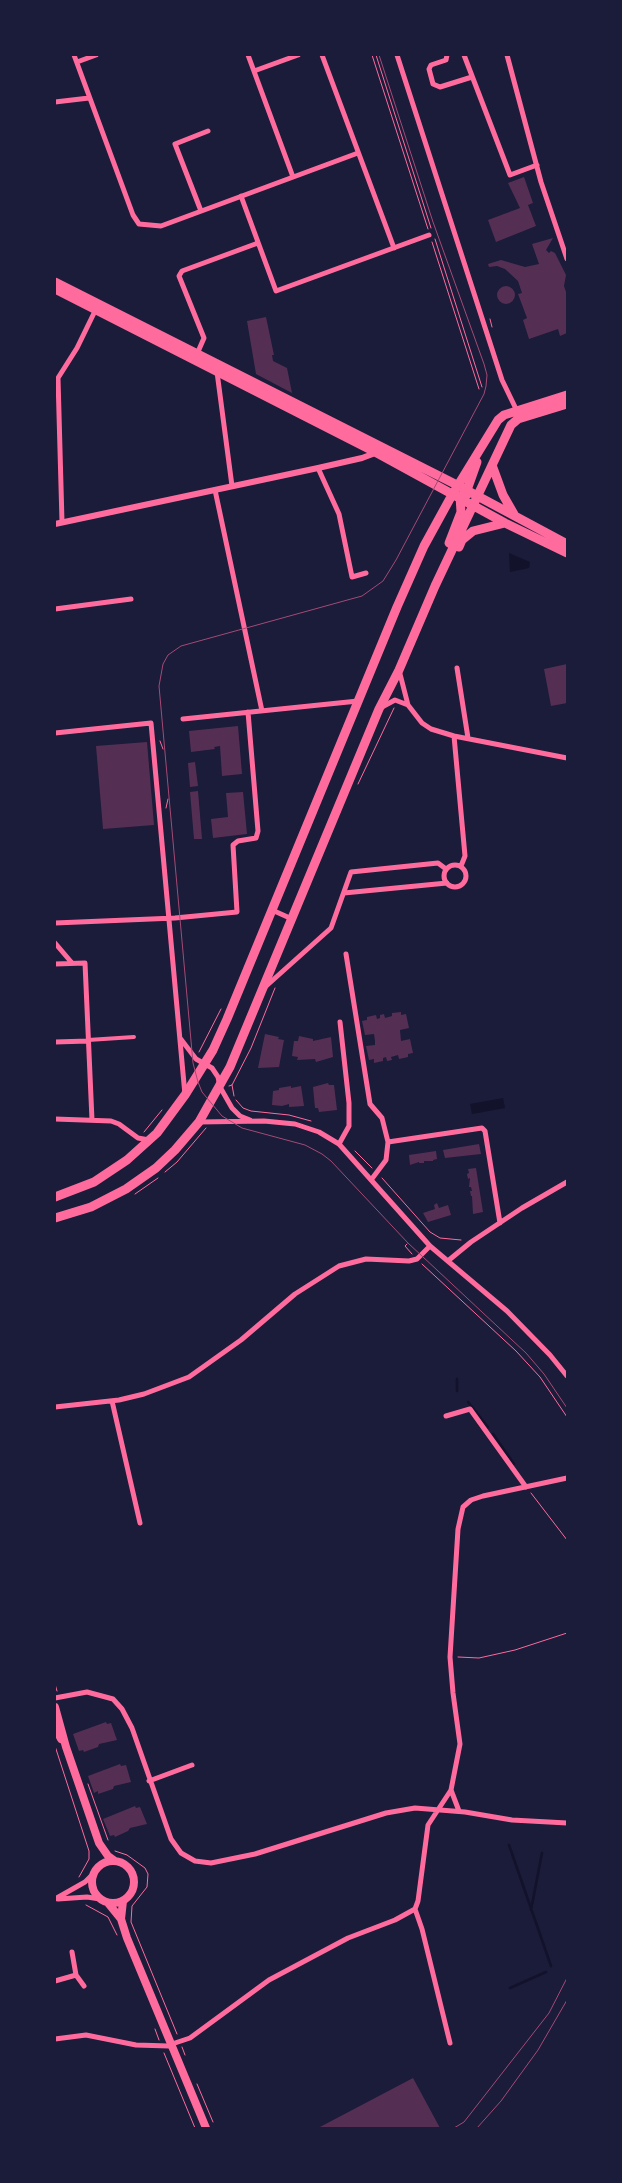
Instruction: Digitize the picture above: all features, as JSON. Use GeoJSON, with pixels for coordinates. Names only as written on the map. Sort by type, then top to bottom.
{"type":"FeatureCollection","features":[{"type":"Feature","properties":{"kind":"main road"},"geometry":{"type":"LineString","coordinates":[[55,282],[195,357],[216,371],[379,450],[457,485],[567,544]]}},
{"type":"Feature","properties":{"kind":"main road"},"geometry":{"type":"LineString","coordinates":[[55,289],[379,450],[461,500],[505,524],[567,553]]}},
{"type":"Feature","properties":{"kind":"main road"},"geometry":{"type":"LineString","coordinates":[[55,1218],[91,1207],[132,1186],[175,1150],[199,1122],[224,1087],[378,709],[399,670],[435,586],[511,425],[517,415],[567,395]]}},
{"type":"Feature","properties":{"kind":"main road"},"geometry":{"type":"LineString","coordinates":[[55,1197],[102,1177],[127,1160],[150,1140],[185,1095],[204,1065],[225,1025],[416,564],[457,485],[483,448],[498,420],[504,415],[517,415],[567,404]]}},
{"type":"Feature","properties":{"kind":"main road"},"geometry":{"type":"LineString","coordinates":[[473,506],[467,490],[483,448]]}},
{"type":"Feature","properties":{"kind":"main road"},"geometry":{"type":"LineString","coordinates":[[492,465],[503,495],[515,516]]}},
{"type":"Feature","properties":{"kind":"main road"},"geometry":{"type":"LineString","coordinates":[[435,586],[438,569],[460,519],[461,500],[457,485]]}},
{"type":"Feature","properties":{"kind":"main road"},"geometry":{"type":"LineString","coordinates":[[435,586],[444,574],[462,540],[473,531],[505,524]]}},
{"type":"Feature","properties":{"kind":"main road"},"geometry":{"type":"LineString","coordinates":[[55,1707],[66,1747],[100,1847],[115,1861],[128,1867],[133,1877],[132,1890],[123,1900],[121,1919]]}},
{"type":"Feature","properties":{"kind":"main road"},"geometry":{"type":"LineString","coordinates":[[55,1727],[66,1747]]}},
{"type":"Feature","properties":{"kind":"main road"},"geometry":{"type":"LineString","coordinates":[[100,1847],[92,1887],[100,1899],[108,1903],[121,1919],[127,1938],[206,2128]]}},
{"type":"Feature","properties":{"kind":"main road"},"geometry":{"type":"LineString","coordinates":[[96,1870],[108,1861],[115,1861]]}},
{"type":"Feature","properties":{"kind":"main road"},"geometry":{"type":"LineString","coordinates":[[108,1903],[123,1900]]}},
{"type":"Feature","properties":{"kind":"street"},"geometry":{"type":"LineString","coordinates":[[74,55],[133,215],[139,224],[161,226],[358,153]]}},
{"type":"Feature","properties":{"kind":"street"},"geometry":{"type":"LineString","coordinates":[[77,62],[96,55]]}},
{"type":"Feature","properties":{"kind":"street"},"geometry":{"type":"LineString","coordinates":[[248,55],[293,177]]}},
{"type":"Feature","properties":{"kind":"street"},"geometry":{"type":"LineString","coordinates":[[254,71],[298,55]]}},
{"type":"Feature","properties":{"kind":"street"},"geometry":{"type":"LineString","coordinates":[[322,55],[394,248]]}},
{"type":"Feature","properties":{"kind":"street"},"geometry":{"type":"LineString","coordinates":[[397,55],[502,380],[517,415]]}},
{"type":"Feature","properties":{"kind":"street"},"geometry":{"type":"LineString","coordinates":[[447,55],[446,60],[431,66],[429,69],[433,84],[440,87],[472,77]]}},
{"type":"Feature","properties":{"kind":"street"},"geometry":{"type":"LineString","coordinates":[[464,55],[510,176],[537,165]]}},
{"type":"Feature","properties":{"kind":"street"},"geometry":{"type":"LineString","coordinates":[[506,55],[537,165],[567,259]]}},
{"type":"Feature","properties":{"kind":"street"},"geometry":{"type":"LineString","coordinates":[[55,102],[89,98]]}},
{"type":"Feature","properties":{"kind":"street"},"geometry":{"type":"LineString","coordinates":[[201,211],[175,144],[208,131]]}},
{"type":"Feature","properties":{"kind":"street"},"geometry":{"type":"LineString","coordinates":[[241,196],[276,290],[428,235]]}},
{"type":"Feature","properties":{"kind":"street"},"geometry":{"type":"LineString","coordinates":[[195,357],[204,338],[179,276],[182,271],[258,243]]}},
{"type":"Feature","properties":{"kind":"street"},"geometry":{"type":"LineString","coordinates":[[96,309],[77,348],[58,378],[59,523],[318,468],[379,450]]}},
{"type":"Feature","properties":{"kind":"street"},"geometry":{"type":"LineString","coordinates":[[216,371],[232,486]]}},
{"type":"Feature","properties":{"kind":"street"},"geometry":{"type":"LineString","coordinates":[[318,468],[339,514],[352,577],[366,573]]}},
{"type":"Feature","properties":{"kind":"street"},"geometry":{"type":"LineString","coordinates":[[214,490],[262,711]]}},
{"type":"Feature","properties":{"kind":"street"},"geometry":{"type":"LineString","coordinates":[[55,609],[131,598]]}},
{"type":"Feature","properties":{"kind":"street"},"geometry":{"type":"LineString","coordinates":[[456,668],[468,738]]}},
{"type":"Feature","properties":{"kind":"street"},"geometry":{"type":"LineString","coordinates":[[399,670],[408,705],[422,723],[431,729],[454,736],[567,758]]}},
{"type":"Feature","properties":{"kind":"street"},"geometry":{"type":"LineString","coordinates":[[378,709],[395,700],[408,705]]}},
{"type":"Feature","properties":{"kind":"street"},"geometry":{"type":"LineString","coordinates":[[183,719],[358,701]]}},
{"type":"Feature","properties":{"kind":"street"},"geometry":{"type":"LineString","coordinates":[[55,923],[170,918],[237,912],[233,844],[238,841],[256,838],[258,831],[248,712]]}},
{"type":"Feature","properties":{"kind":"street"},"geometry":{"type":"LineString","coordinates":[[55,733],[151,723],[185,1095]]}},
{"type":"Feature","properties":{"kind":"street"},"geometry":{"type":"LineString","coordinates":[[454,736],[465,856],[461,866]]}},
{"type":"Feature","properties":{"kind":"street"},"geometry":{"type":"LineString","coordinates":[[262,990],[331,928],[351,872],[438,864],[446,869]]}},
{"type":"Feature","properties":{"kind":"street"},"geometry":{"type":"LineString","coordinates":[[344,893],[446,884],[457,887],[464,883],[466,876],[461,866],[454,864],[446,869],[444,877],[446,884]]}},
{"type":"Feature","properties":{"kind":"street"},"geometry":{"type":"LineString","coordinates":[[272,910],[293,919]]}},
{"type":"Feature","properties":{"kind":"street"},"geometry":{"type":"LineString","coordinates":[[55,943],[73,964]]}},
{"type":"Feature","properties":{"kind":"street"},"geometry":{"type":"LineString","coordinates":[[346,954],[370,1104],[382,1118],[388,1142],[386,1160],[371,1180]]}},
{"type":"Feature","properties":{"kind":"street"},"geometry":{"type":"LineString","coordinates":[[55,964],[85,963],[92,1120]]}},
{"type":"Feature","properties":{"kind":"street"},"geometry":{"type":"LineString","coordinates":[[339,1144],[349,1126],[350,1103],[340,1022]]}},
{"type":"Feature","properties":{"kind":"street"},"geometry":{"type":"LineString","coordinates":[[55,1042],[134,1037]]}},
{"type":"Feature","properties":{"kind":"street"},"geometry":{"type":"LineString","coordinates":[[180,1038],[196,1060],[212,1068],[224,1087],[232,1108],[240,1116],[252,1121]]}},
{"type":"Feature","properties":{"kind":"street"},"geometry":{"type":"LineString","coordinates":[[55,1118],[111,1121],[120,1124],[138,1138],[150,1140]]}},
{"type":"Feature","properties":{"kind":"street"},"geometry":{"type":"LineString","coordinates":[[199,1122],[252,1121],[295,1124],[319,1132],[339,1144],[430,1246],[449,1260],[507,1311],[550,1355],[567,1376]]}},
{"type":"Feature","properties":{"kind":"street"},"geometry":{"type":"LineString","coordinates":[[388,1142],[482,1128],[485,1130],[500,1223]]}},
{"type":"Feature","properties":{"kind":"street"},"geometry":{"type":"LineString","coordinates":[[449,1260],[471,1242],[522,1208],[567,1182]]}},
{"type":"Feature","properties":{"kind":"street"},"geometry":{"type":"LineString","coordinates":[[55,1407],[112,1402],[144,1394],[189,1377],[241,1340],[295,1294],[339,1266],[366,1259],[409,1261],[417,1259],[430,1246]]}},
{"type":"Feature","properties":{"kind":"street"},"geometry":{"type":"LineString","coordinates":[[112,1402],[140,1523]]}},
{"type":"Feature","properties":{"kind":"street"},"geometry":{"type":"LineString","coordinates":[[446,1416],[470,1409],[526,1487]]}},
{"type":"Feature","properties":{"kind":"street"},"geometry":{"type":"LineString","coordinates":[[450,2043],[422,1929],[415,1909],[418,1901],[426,1834],[430,1820],[451,1790],[460,1744],[450,1657],[458,1529],[463,1507],[470,1500],[567,1478]]}},
{"type":"Feature","properties":{"kind":"street"},"geometry":{"type":"LineString","coordinates":[[55,1698],[87,1692],[104,1695],[116,1701],[125,1712],[132,1728],[165,1825],[176,1847],[188,1859],[202,1863],[219,1862],[255,1854],[394,1811],[414,1808],[459,1811],[512,1820],[567,1823]]}},
{"type":"Feature","properties":{"kind":"street"},"geometry":{"type":"LineString","coordinates":[[150,1781],[192,1765]]}},
{"type":"Feature","properties":{"kind":"street"},"geometry":{"type":"LineString","coordinates":[[451,1790],[459,1811]]}},
{"type":"Feature","properties":{"kind":"street"},"geometry":{"type":"LineString","coordinates":[[55,1899],[85,1882],[96,1870]]}},
{"type":"Feature","properties":{"kind":"street"},"geometry":{"type":"LineString","coordinates":[[55,1899],[78,1897],[100,1899]]}},
{"type":"Feature","properties":{"kind":"street"},"geometry":{"type":"LineString","coordinates":[[55,2040],[72,2035],[86,2034],[136,2045],[171,2045],[190,2038],[269,1980],[348,1938],[395,1920],[415,1909]]}},
{"type":"Feature","properties":{"kind":"street"},"geometry":{"type":"LineString","coordinates":[[72,1952],[76,1975],[84,1986]]}},
{"type":"Feature","properties":{"kind":"street"},"geometry":{"type":"LineString","coordinates":[[55,1981],[76,1975]]}},
{"type":"Feature","properties":{"kind":"path"},"geometry":{"type":"LineString","coordinates":[[372,56],[376,56],[419,189],[480,388],[372,56]]}},
{"type":"Feature","properties":{"kind":"path"},"geometry":{"type":"LineString","coordinates":[[399,142],[403,140]]}},
{"type":"Feature","properties":{"kind":"path"},"geometry":{"type":"LineString","coordinates":[[490,318],[493,323],[492,328]]}},
{"type":"Feature","properties":{"kind":"path"},"geometry":{"type":"LineString","coordinates":[[159,738],[163,749]]}},
{"type":"Feature","properties":{"kind":"path"},"geometry":{"type":"LineString","coordinates":[[166,809],[168,799]]}},
{"type":"Feature","properties":{"kind":"path"},"geometry":{"type":"LineString","coordinates":[[251,1111],[243,1108],[235,1099],[232,1084],[251,1048],[275,988]]}},
{"type":"Feature","properties":{"kind":"path"},"geometry":{"type":"LineString","coordinates":[[199,1052],[224,1004]]}},
{"type":"Feature","properties":{"kind":"path"},"geometry":{"type":"LineString","coordinates":[[224,1087],[232,1084]]}},
{"type":"Feature","properties":{"kind":"path"},"geometry":{"type":"LineString","coordinates":[[141,1135],[163,1109]]}},
{"type":"Feature","properties":{"kind":"path"},"geometry":{"type":"LineString","coordinates":[[352,1148],[425,1226],[440,1238],[462,1241]]}},
{"type":"Feature","properties":{"kind":"path"},"geometry":{"type":"LineString","coordinates":[[407,1244],[405,1246],[413,1254]]}},
{"type":"Feature","properties":{"kind":"path"},"geometry":{"type":"LineString","coordinates":[[421,1263],[516,1351],[540,1377],[567,1417]]}},
{"type":"Feature","properties":{"kind":"path"},"geometry":{"type":"LineString","coordinates":[[531,1493],[567,1540]]}},
{"type":"Feature","properties":{"kind":"path"},"geometry":{"type":"LineString","coordinates":[[450,1657],[479,1658],[515,1650],[567,1633]]}},
{"type":"Feature","properties":{"kind":"path"},"geometry":{"type":"LineString","coordinates":[[55,1746],[89,1850],[90,1858],[78,1878]]}},
{"type":"Feature","properties":{"kind":"path"},"geometry":{"type":"LineString","coordinates":[[112,1848],[146,1868],[148,1874],[146,1887],[132,1906],[132,1922],[178,2036]]}},
{"type":"Feature","properties":{"kind":"path"},"geometry":{"type":"LineString","coordinates":[[80,1904],[92,1906],[104,1914],[111,1922]]}},
{"type":"Feature","properties":{"kind":"path"},"geometry":{"type":"LineString","coordinates":[[183,2048],[186,2057]]}},
{"type":"Feature","properties":{"kind":"path"},"geometry":{"type":"LineString","coordinates":[[164,2054],[195,2128]]}},
{"type":"Feature","properties":{"kind":"path"},"geometry":{"type":"LineString","coordinates":[[194,2076],[215,2128]]}},
{"type":"Feature","properties":{"kind":"shaded area"},"geometry":{"type":"Polygon","coordinates":[[[509,553],[530,562],[529,568],[510,572],[509,553]]]}},
{"type":"Feature","properties":{"kind":"shaded area"},"geometry":{"type":"Polygon","coordinates":[[[503,1098],[505,1108],[472,1114],[470,1104],[503,1098]]]}},
{"type":"Feature","properties":{"kind":"building"},"geometry":{"type":"Polygon","coordinates":[[[524,177],[533,203],[528,205],[536,226],[496,242],[488,220],[520,208],[508,183],[524,177]]]}},
{"type":"Feature","properties":{"kind":"building"},"geometry":{"type":"Polygon","coordinates":[[[553,238],[546,250],[549,253],[551,251],[555,253],[566,275],[564,286],[567,295],[567,333],[560,336],[558,329],[529,339],[523,320],[527,318],[518,294],[522,293],[518,281],[505,269],[497,266],[489,267],[488,264],[501,260],[525,267],[539,264],[532,244],[553,238]]]}},
{"type":"Feature","properties":{"kind":"building"},"geometry":{"type":"Polygon","coordinates":[[[506,286],[512,289],[515,295],[512,301],[506,304],[500,301],[497,295],[500,289],[506,286]]]}},
{"type":"Feature","properties":{"kind":"building"},"geometry":{"type":"Polygon","coordinates":[[[266,317],[274,355],[272,355],[273,361],[287,368],[292,393],[256,374],[247,321],[266,317]]]}},
{"type":"Feature","properties":{"kind":"building"},"geometry":{"type":"Polygon","coordinates":[[[567,664],[567,703],[551,706],[544,669],[567,664]]]}},
{"type":"Feature","properties":{"kind":"building"},"geometry":{"type":"Polygon","coordinates":[[[238,726],[242,774],[222,776],[220,746],[214,747],[215,749],[191,752],[189,731],[238,726]]]}},
{"type":"Feature","properties":{"kind":"building"},"geometry":{"type":"Polygon","coordinates":[[[147,742],[154,825],[103,829],[96,746],[147,742]]]}},
{"type":"Feature","properties":{"kind":"building"},"geometry":{"type":"Polygon","coordinates":[[[195,762],[198,786],[190,787],[188,763],[195,762]]]}},
{"type":"Feature","properties":{"kind":"building"},"geometry":{"type":"Polygon","coordinates":[[[198,791],[202,839],[194,839],[190,792],[198,791]]]}},
{"type":"Feature","properties":{"kind":"building"},"geometry":{"type":"Polygon","coordinates":[[[243,792],[247,834],[213,838],[211,819],[228,817],[226,793],[243,792]]]}},
{"type":"Feature","properties":{"kind":"building"},"geometry":{"type":"Polygon","coordinates":[[[401,1012],[401,1015],[406,1014],[409,1028],[400,1030],[401,1041],[410,1039],[413,1053],[408,1054],[408,1057],[399,1059],[398,1055],[391,1057],[392,1060],[387,1061],[386,1057],[383,1058],[383,1061],[374,1063],[374,1059],[369,1060],[366,1046],[375,1045],[374,1034],[365,1035],[362,1021],[367,1020],[367,1017],[376,1015],[377,1019],[380,1018],[380,1015],[384,1014],[385,1018],[392,1016],[392,1013],[401,1012]]]}},
{"type":"Feature","properties":{"kind":"building"},"geometry":{"type":"Polygon","coordinates":[[[265,1034],[284,1040],[279,1067],[258,1068],[265,1034]]]}},
{"type":"Feature","properties":{"kind":"building"},"geometry":{"type":"Polygon","coordinates":[[[299,1036],[313,1039],[313,1041],[331,1037],[333,1057],[316,1062],[315,1059],[297,1060],[298,1057],[292,1056],[294,1041],[298,1041],[299,1036]]]}},
{"type":"Feature","properties":{"kind":"building"},"geometry":{"type":"Polygon","coordinates":[[[328,1083],[329,1085],[334,1085],[337,1110],[319,1112],[318,1108],[315,1108],[313,1087],[328,1083]]]}},
{"type":"Feature","properties":{"kind":"building"},"geometry":{"type":"Polygon","coordinates":[[[291,1086],[291,1088],[301,1086],[304,1106],[289,1107],[289,1104],[282,1106],[272,1105],[273,1091],[291,1086]]]}},
{"type":"Feature","properties":{"kind":"building"},"geometry":{"type":"Polygon","coordinates":[[[479,1144],[481,1154],[445,1158],[443,1150],[479,1144]]]}},
{"type":"Feature","properties":{"kind":"building"},"geometry":{"type":"Polygon","coordinates":[[[436,1151],[437,1159],[410,1165],[409,1155],[436,1151]]]}},
{"type":"Feature","properties":{"kind":"building"},"geometry":{"type":"Polygon","coordinates":[[[476,1168],[483,1212],[473,1214],[470,1191],[472,1191],[471,1187],[469,1187],[470,1178],[468,1179],[467,1174],[469,1173],[468,1169],[476,1168]]]}},
{"type":"Feature","properties":{"kind":"building"},"geometry":{"type":"Polygon","coordinates":[[[437,1203],[439,1208],[448,1205],[451,1215],[428,1222],[423,1213],[435,1209],[434,1205],[437,1203]]]}},
{"type":"Feature","properties":{"kind":"building"},"geometry":{"type":"Polygon","coordinates":[[[106,1722],[107,1724],[111,1723],[117,1740],[99,1744],[98,1747],[84,1752],[83,1750],[79,1751],[73,1734],[106,1722]]]}},
{"type":"Feature","properties":{"kind":"building"},"geometry":{"type":"Polygon","coordinates":[[[120,1764],[121,1766],[126,1765],[131,1782],[114,1786],[113,1789],[98,1794],[98,1791],[94,1793],[88,1776],[120,1764]]]}},
{"type":"Feature","properties":{"kind":"building"},"geometry":{"type":"Polygon","coordinates":[[[135,1806],[136,1808],[140,1807],[147,1824],[130,1828],[128,1831],[115,1837],[114,1835],[110,1836],[103,1819],[135,1806]]]}},
{"type":"Feature","properties":{"kind":"building"},"geometry":{"type":"Polygon","coordinates":[[[413,2078],[440,2128],[318,2128],[413,2078]]]}},
{"type":"Feature","properties":{"kind":"waterway"},"geometry":{"type":"LineString","coordinates":[[457,1379],[457,1391]]}},
{"type":"Feature","properties":{"kind":"waterway"},"geometry":{"type":"LineString","coordinates":[[468,1402],[488,1427]]}},
{"type":"Feature","properties":{"kind":"waterway"},"geometry":{"type":"LineString","coordinates":[[493,1434],[514,1464]]}},
{"type":"Feature","properties":{"kind":"waterway"},"geometry":{"type":"LineString","coordinates":[[509,1845],[551,1966]]}},
{"type":"Feature","properties":{"kind":"waterway"},"geometry":{"type":"LineString","coordinates":[[531,1910],[542,1853]]}},
{"type":"Feature","properties":{"kind":"waterway"},"geometry":{"type":"LineString","coordinates":[[510,1988],[546,1972]]}},
{"type":"Feature","properties":{"kind":"tram line"},"geometry":{"type":"LineString","coordinates":[[379,55],[433,222],[484,364],[487,375],[486,386],[484,394],[383,581],[362,596],[181,646],[168,655],[163,664],[159,686],[193,1063],[202,1092],[222,1116],[242,1128],[305,1145],[331,1161],[408,1243],[526,1353],[544,1374],[567,1408]]}},
{"type":"Feature","properties":{"kind":"tram line"},"geometry":{"type":"LineString","coordinates":[[454,2128],[464,2122],[549,2013],[567,1978]]}},
{"type":"Feature","properties":{"kind":"tram line"},"geometry":{"type":"LineString","coordinates":[[477,2128],[501,2101],[538,2050],[567,2000]]}}]}
